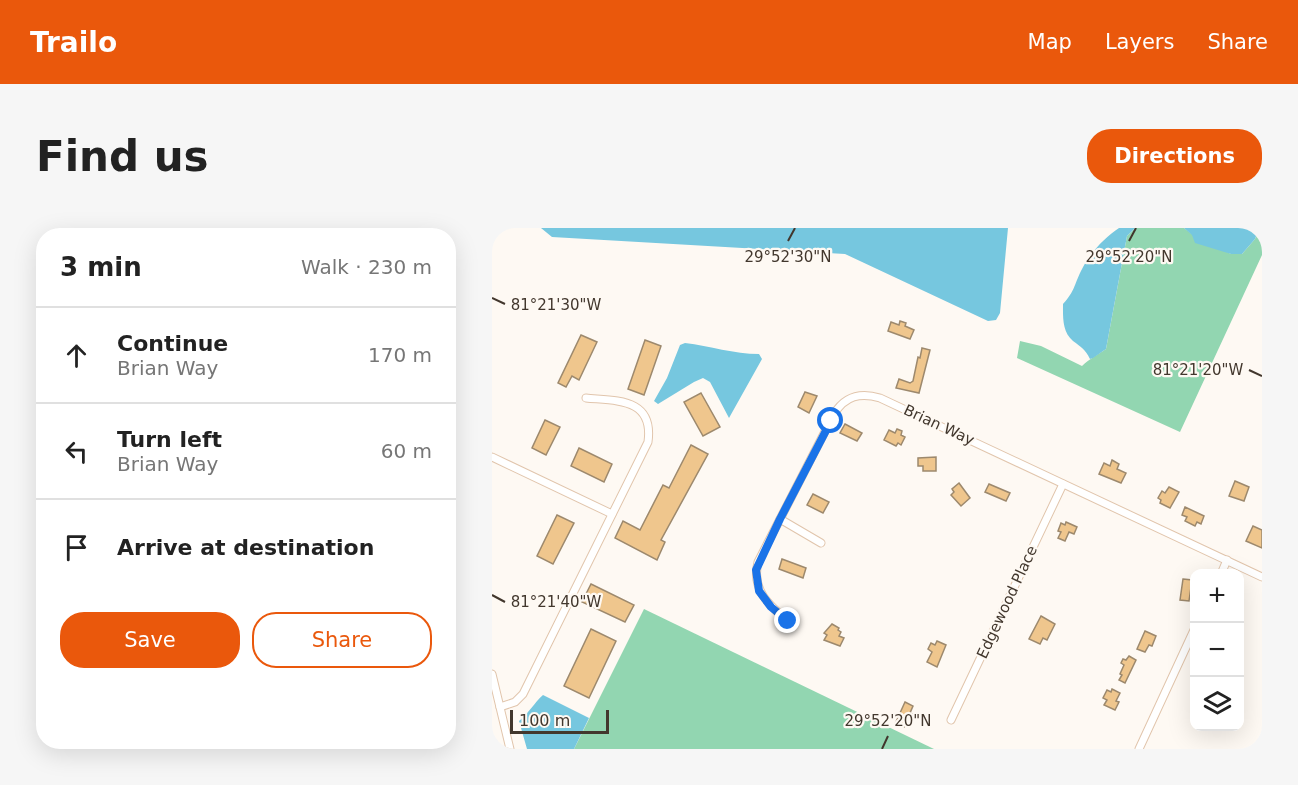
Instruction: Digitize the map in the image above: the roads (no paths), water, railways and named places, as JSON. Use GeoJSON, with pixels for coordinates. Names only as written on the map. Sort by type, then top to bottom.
{"type":"FeatureCollection","features":[{"type":"Feature","properties":{"kind":"street","name":"Brian Way"},"geometry":{"type":"LineString","coordinates":[[788,621],[759,591],[756,577],[758,562],[834,414],[843,403],[855,396],[872,395],[880,398],[1262,576]]}},
{"type":"Feature","properties":{"kind":"street"},"geometry":{"type":"LineString","coordinates":[[500,707],[515,702],[523,694],[648,442],[650,432],[648,419],[639,409],[628,402],[586,398]]}},
{"type":"Feature","properties":{"kind":"street"},"geometry":{"type":"LineString","coordinates":[[492,458],[612,514]]}},
{"type":"Feature","properties":{"kind":"street","name":"Edgewood Place"},"geometry":{"type":"LineString","coordinates":[[951,720],[1063,484]]}},
{"type":"Feature","properties":{"kind":"street"},"geometry":{"type":"LineString","coordinates":[[780,519],[821,543]]}},
{"type":"Feature","properties":{"kind":"street"},"geometry":{"type":"LineString","coordinates":[[1223,569],[1227,560]]}},
{"type":"Feature","properties":{"kind":"street"},"geometry":{"type":"LineString","coordinates":[[1139,749],[1190,639]]}},
{"type":"Feature","properties":{"kind":"street"},"geometry":{"type":"LineString","coordinates":[[492,674],[510,749]]}},
{"type":"Feature","properties":{"kind":"water"},"geometry":{"type":"Polygon","coordinates":[[[541,228],[1008,228],[1000,313],[996,320],[988,321],[845,254],[552,237],[541,228]]]}},
{"type":"Feature","properties":{"kind":"water"},"geometry":{"type":"Polygon","coordinates":[[[1119,228],[1135,228],[1127,236],[1106,349],[1090,359],[1085,350],[1067,333],[1063,304],[1072,292],[1084,265],[1102,242],[1119,228]]]}},
{"type":"Feature","properties":{"kind":"water"},"geometry":{"type":"Polygon","coordinates":[[[1184,228],[1259,228],[1255,239],[1242,254],[1231,254],[1195,243],[1192,235],[1184,228]]]}},
{"type":"Feature","properties":{"kind":"water"},"geometry":{"type":"Polygon","coordinates":[[[685,343],[740,353],[759,354],[762,359],[729,418],[710,382],[703,378],[658,404],[654,401],[667,378],[680,345],[685,343]]]}},
{"type":"Feature","properties":{"kind":"water"},"geometry":{"type":"Polygon","coordinates":[[[543,695],[589,718],[574,749],[527,749],[519,721],[543,695]]]}}]}
